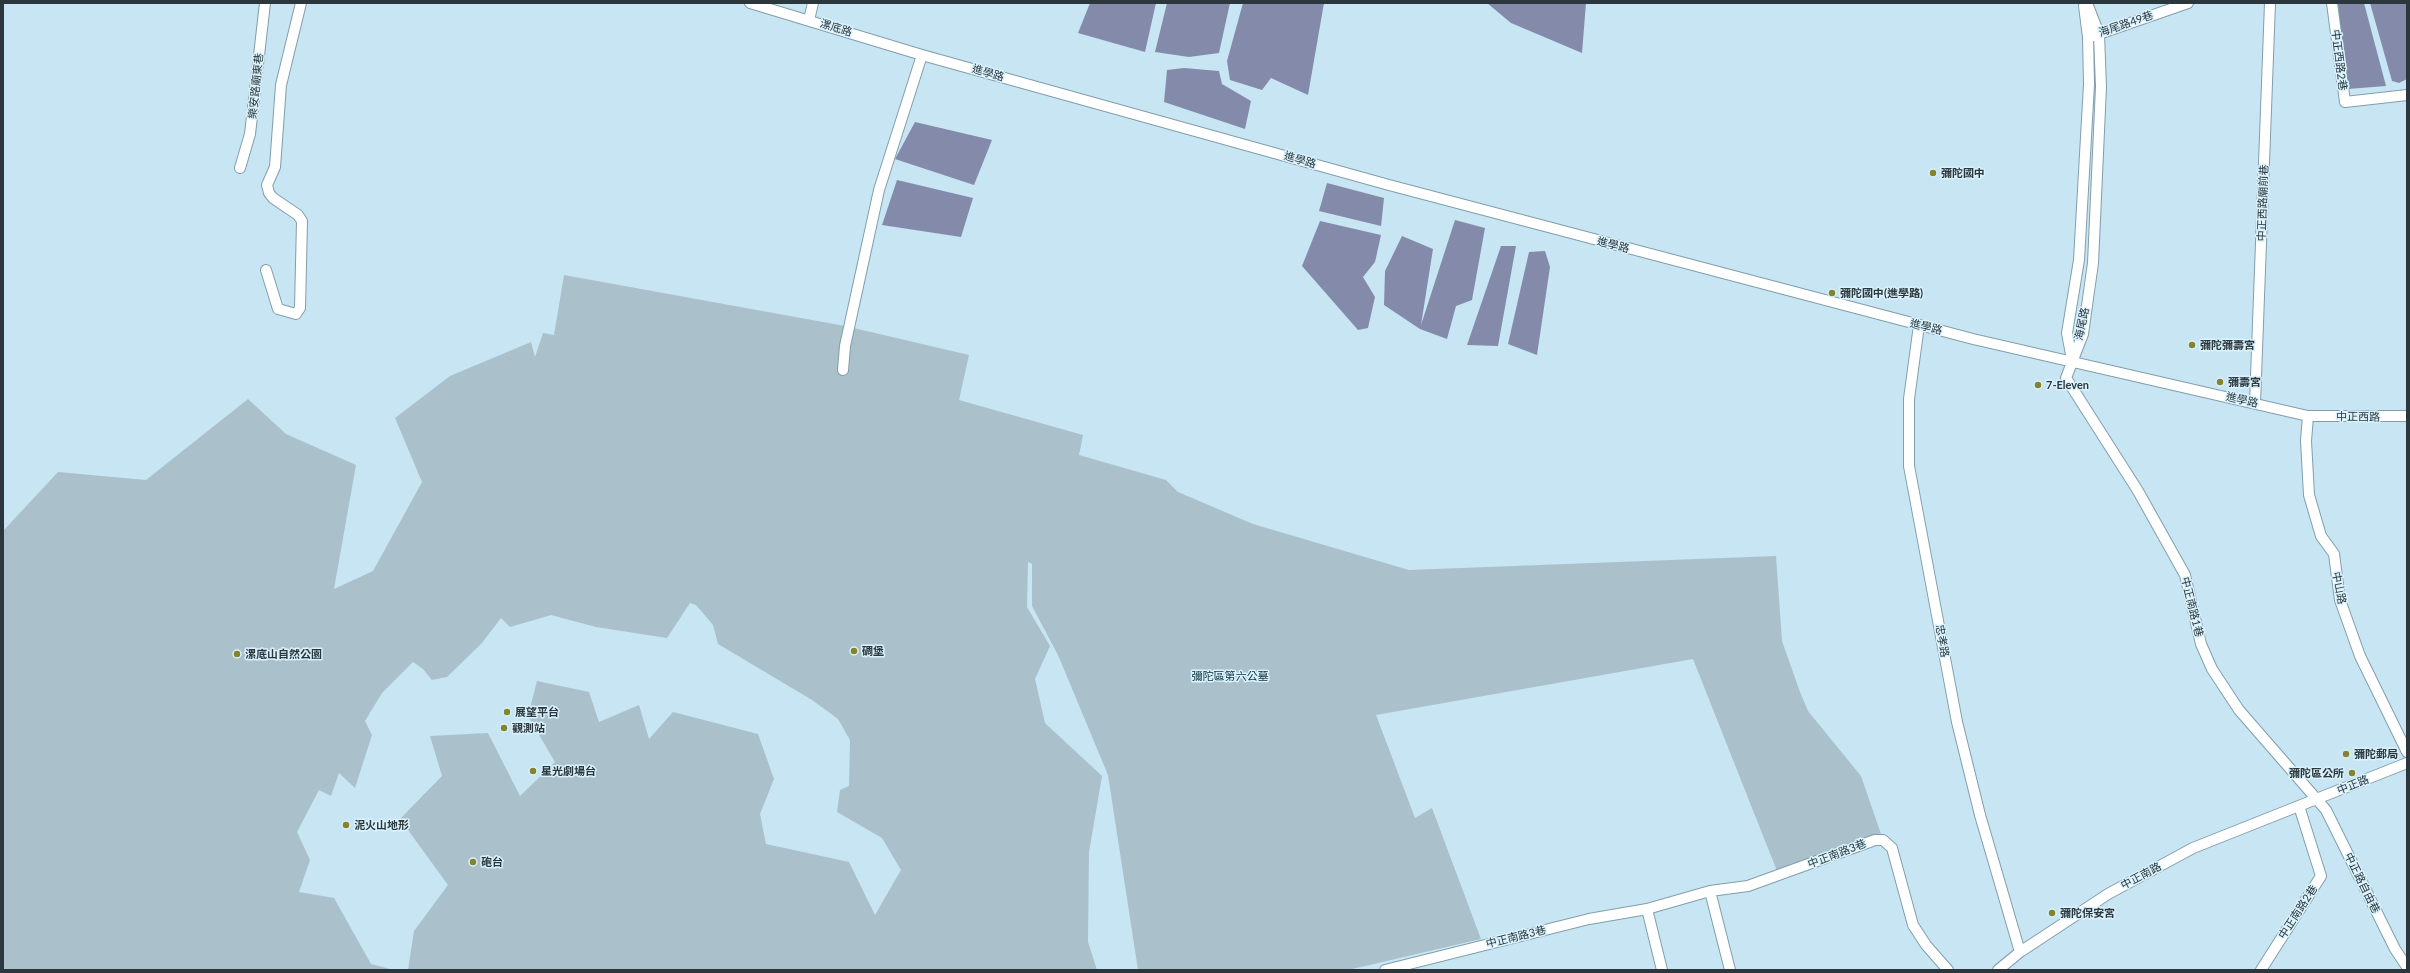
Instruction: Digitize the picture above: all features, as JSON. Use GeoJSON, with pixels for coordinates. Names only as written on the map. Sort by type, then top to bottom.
{"type":"FeatureCollection","features":[{"type":"Feature","properties":{"kind":"street","name":"樂安路廟東巷"},"geometry":{"type":"LineString","coordinates":[[240,168],[250,134],[265,3]]}},
{"type":"Feature","properties":{"kind":"street"},"geometry":{"type":"LineString","coordinates":[[266,270],[278,309],[296,314],[300,308],[302,221],[298,215],[273,198],[269,193],[267,185],[275,167],[281,85],[302,3]]}},
{"type":"Feature","properties":{"kind":"street","name":"漯底路"},"geometry":{"type":"LineString","coordinates":[[750,3],[922,55]]}},
{"type":"Feature","properties":{"kind":"street"},"geometry":{"type":"LineString","coordinates":[[808,20],[813,3]]}},
{"type":"Feature","properties":{"kind":"street","name":"海尾路"},"geometry":{"type":"LineString","coordinates":[[2072,360],[2067,333],[2079,260],[2089,84],[2088,37],[2083,3]]}},
{"type":"Feature","properties":{"kind":"street","name":"海尾路"},"geometry":{"type":"LineString","coordinates":[[2072,360],[2083,334],[2093,263],[2101,87],[2099,34],[2087,3]]}},
{"type":"Feature","properties":{"kind":"street","name":"海尾路49巷"},"geometry":{"type":"LineString","coordinates":[[2088,37],[2188,3]]}},
{"type":"Feature","properties":{"kind":"street","name":"中正西路廟前巷"},"geometry":{"type":"LineString","coordinates":[[2255,403],[2270,3]]}},
{"type":"Feature","properties":{"kind":"street","name":"中正西路2巷"},"geometry":{"type":"LineString","coordinates":[[2332,3],[2344,102],[2407,95]]}},
{"type":"Feature","properties":{"kind":"street"},"geometry":{"type":"LineString","coordinates":[[843,370],[846,346],[879,190],[922,55]]}},
{"type":"Feature","properties":{"kind":"street","name":"進學路"},"geometry":{"type":"LineString","coordinates":[[922,55],[1389,185],[1919,325],[2308,416]]}},
{"type":"Feature","properties":{"kind":"street","name":"忠孝路"},"geometry":{"type":"LineString","coordinates":[[1919,325],[1909,399],[1909,466],[1957,722],[1980,815],[2020,952]]}},
{"type":"Feature","properties":{"kind":"street","name":"中正南路1巷"},"geometry":{"type":"LineString","coordinates":[[2072,360],[2066,378],[2138,490],[2185,575],[2201,644],[2212,670],[2239,710],[2317,800]]}},
{"type":"Feature","properties":{"kind":"street","name":"中正西路"},"geometry":{"type":"LineString","coordinates":[[2308,416],[2407,416]]}},
{"type":"Feature","properties":{"kind":"street","name":"中山路"},"geometry":{"type":"LineString","coordinates":[[2308,416],[2306,441],[2309,495],[2319,529],[2334,554],[2340,600],[2360,656],[2407,752]]}},
{"type":"Feature","properties":{"kind":"street","name":"中正路"},"geometry":{"type":"LineString","coordinates":[[2299,806],[2407,763]]}},
{"type":"Feature","properties":{"kind":"street","name":"中正路自由巷"},"geometry":{"type":"LineString","coordinates":[[2317,800],[2326,810],[2395,949],[2407,968]]}},
{"type":"Feature","properties":{"kind":"street","name":"中正南路"},"geometry":{"type":"LineString","coordinates":[[1998,970],[2020,952],[2108,894],[2193,848],[2299,806]]}},
{"type":"Feature","properties":{"kind":"street","name":"中正南路2巷"},"geometry":{"type":"LineString","coordinates":[[2261,970],[2321,876],[2299,806]]}},
{"type":"Feature","properties":{"kind":"street","name":"中正南路3巷"},"geometry":{"type":"LineString","coordinates":[[1385,970],[1589,918],[1647,909],[1710,891],[1748,886],[1766,881],[1875,840],[1883,840],[1892,848],[1912,925],[1926,945],[1948,970]]}},
{"type":"Feature","properties":{"kind":"street"},"geometry":{"type":"LineString","coordinates":[[1710,891],[1730,970]]}},
{"type":"Feature","properties":{"kind":"street"},"geometry":{"type":"LineString","coordinates":[[1647,909],[1662,970]]}},
{"type":"Feature","properties":{"kind":"green space","name":"漯底山自然公園"},"geometry":{"type":"Polygon","coordinates":[[[564,275],[845,326],[969,355],[959,400],[1083,435],[1079,455],[1166,480],[1178,492],[1253,524],[1409,570],[1776,556],[1782,641],[1800,692],[1808,711],[1861,776],[1881,834],[1777,871],[1693,659],[1376,715],[1415,818],[1432,808],[1481,939],[1348,970],[1138,970],[1108,775],[1058,655],[1032,606],[1032,564],[1028,562],[1027,607],[1050,646],[1035,679],[1045,723],[1102,776],[1089,852],[1088,942],[1097,970],[408,970],[414,931],[448,885],[400,819],[442,776],[430,736],[488,733],[520,796],[555,762],[528,716],[537,681],[589,692],[599,722],[639,705],[649,739],[673,712],[758,734],[774,779],[760,814],[766,844],[849,862],[875,915],[901,870],[882,838],[837,812],[840,790],[849,786],[850,740],[838,719],[812,700],[718,644],[713,625],[696,605],[690,603],[667,638],[596,627],[551,615],[510,627],[501,618],[482,643],[447,677],[432,680],[423,669],[413,662],[382,693],[365,721],[372,735],[355,788],[339,773],[331,796],[319,790],[297,832],[310,860],[299,892],[334,898],[371,964],[394,970],[3,970],[3,531],[58,472],[146,480],[248,399],[286,434],[356,465],[334,589],[373,571],[422,482],[395,418],[450,376],[531,342],[535,357],[543,333],[554,335],[564,275]]]}},
{"type":"Feature","properties":{"kind":"water"},"geometry":{"type":"Polygon","coordinates":[[[1090,3],[1156,3],[1145,52],[1078,33],[1090,3]]]}},
{"type":"Feature","properties":{"kind":"water"},"geometry":{"type":"Polygon","coordinates":[[[1167,3],[1230,3],[1219,53],[1189,57],[1155,52],[1167,3]]]}},
{"type":"Feature","properties":{"kind":"water"},"geometry":{"type":"Polygon","coordinates":[[[1243,3],[1324,3],[1308,95],[1271,78],[1262,90],[1230,80],[1227,61],[1243,3]]]}},
{"type":"Feature","properties":{"kind":"water"},"geometry":{"type":"Polygon","coordinates":[[[1487,3],[1586,3],[1582,53],[1511,23],[1487,3]]]}},
{"type":"Feature","properties":{"kind":"water"},"geometry":{"type":"Polygon","coordinates":[[[2335,3],[2364,3],[2386,86],[2348,89],[2335,3]]]}},
{"type":"Feature","properties":{"kind":"water"},"geometry":{"type":"Polygon","coordinates":[[[2370,3],[2407,3],[2407,79],[2399,83],[2392,81],[2370,3]]]}},
{"type":"Feature","properties":{"kind":"water"},"geometry":{"type":"Polygon","coordinates":[[[1184,68],[1219,71],[1222,84],[1251,101],[1245,129],[1164,102],[1167,70],[1184,68]]]}},
{"type":"Feature","properties":{"kind":"water"},"geometry":{"type":"Polygon","coordinates":[[[915,122],[992,140],[974,185],[895,159],[915,122]]]}},
{"type":"Feature","properties":{"kind":"water"},"geometry":{"type":"Polygon","coordinates":[[[897,180],[973,198],[961,237],[882,225],[897,180]]]}},
{"type":"Feature","properties":{"kind":"water"},"geometry":{"type":"Polygon","coordinates":[[[1327,183],[1384,198],[1381,226],[1319,211],[1327,183]]]}},
{"type":"Feature","properties":{"kind":"water"},"geometry":{"type":"Polygon","coordinates":[[[1455,220],[1485,228],[1472,300],[1456,306],[1447,339],[1420,329],[1384,305],[1385,271],[1402,236],[1433,249],[1421,325],[1455,220]]]}},
{"type":"Feature","properties":{"kind":"water"},"geometry":{"type":"Polygon","coordinates":[[[1320,221],[1381,235],[1375,262],[1363,277],[1375,297],[1368,328],[1358,330],[1302,266],[1320,221]]]}},
{"type":"Feature","properties":{"kind":"water"},"geometry":{"type":"Polygon","coordinates":[[[1501,246],[1516,246],[1498,346],[1467,345],[1501,246]]]}},
{"type":"Feature","properties":{"kind":"water"},"geometry":{"type":"Polygon","coordinates":[[[1545,251],[1550,267],[1537,355],[1508,344],[1529,252],[1545,251]]]}},
{"type":"Feature","properties":{"kind":"place","name":"彌陀國中"},"geometry":{"type":"Point","coordinates":[1933,173]}},
{"type":"Feature","properties":{"kind":"place","name":"彌陀國中(進學路)"},"geometry":{"type":"Point","coordinates":[1832,293]}},
{"type":"Feature","properties":{"kind":"place","name":"彌陀彌壽宮"},"geometry":{"type":"Point","coordinates":[2192,345]}},
{"type":"Feature","properties":{"kind":"place","name":"彌壽宮"},"geometry":{"type":"Point","coordinates":[2220,382]}},
{"type":"Feature","properties":{"kind":"place","name":"7-Eleven"},"geometry":{"type":"Point","coordinates":[2038,385]}},
{"type":"Feature","properties":{"kind":"place","name":"碉堡"},"geometry":{"type":"Point","coordinates":[854,651]}},
{"type":"Feature","properties":{"kind":"place","name":"漯底山自然公園"},"geometry":{"type":"Point","coordinates":[237,654]}},
{"type":"Feature","properties":{"kind":"place","name":"展望平台"},"geometry":{"type":"Point","coordinates":[507,712]}},
{"type":"Feature","properties":{"kind":"place","name":"觀測站"},"geometry":{"type":"Point","coordinates":[504,728]}},
{"type":"Feature","properties":{"kind":"place","name":"彌陀郵局"},"geometry":{"type":"Point","coordinates":[2346,754]}},
{"type":"Feature","properties":{"kind":"place","name":"星光劇場台"},"geometry":{"type":"Point","coordinates":[533,771]}},
{"type":"Feature","properties":{"kind":"place","name":"彌陀區公所"},"geometry":{"type":"Point","coordinates":[2352,773]}},
{"type":"Feature","properties":{"kind":"place","name":"泥火山地形"},"geometry":{"type":"Point","coordinates":[346,825]}},
{"type":"Feature","properties":{"kind":"place","name":"砲台"},"geometry":{"type":"Point","coordinates":[473,862]}},
{"type":"Feature","properties":{"kind":"place","name":"彌陀保安宮"},"geometry":{"type":"Point","coordinates":[2052,913]}},
{"type":"Feature","properties":{"kind":"park label","name":"彌陀區第六公墓"},"geometry":{"type":"Point","coordinates":[1230,676]}}]}
